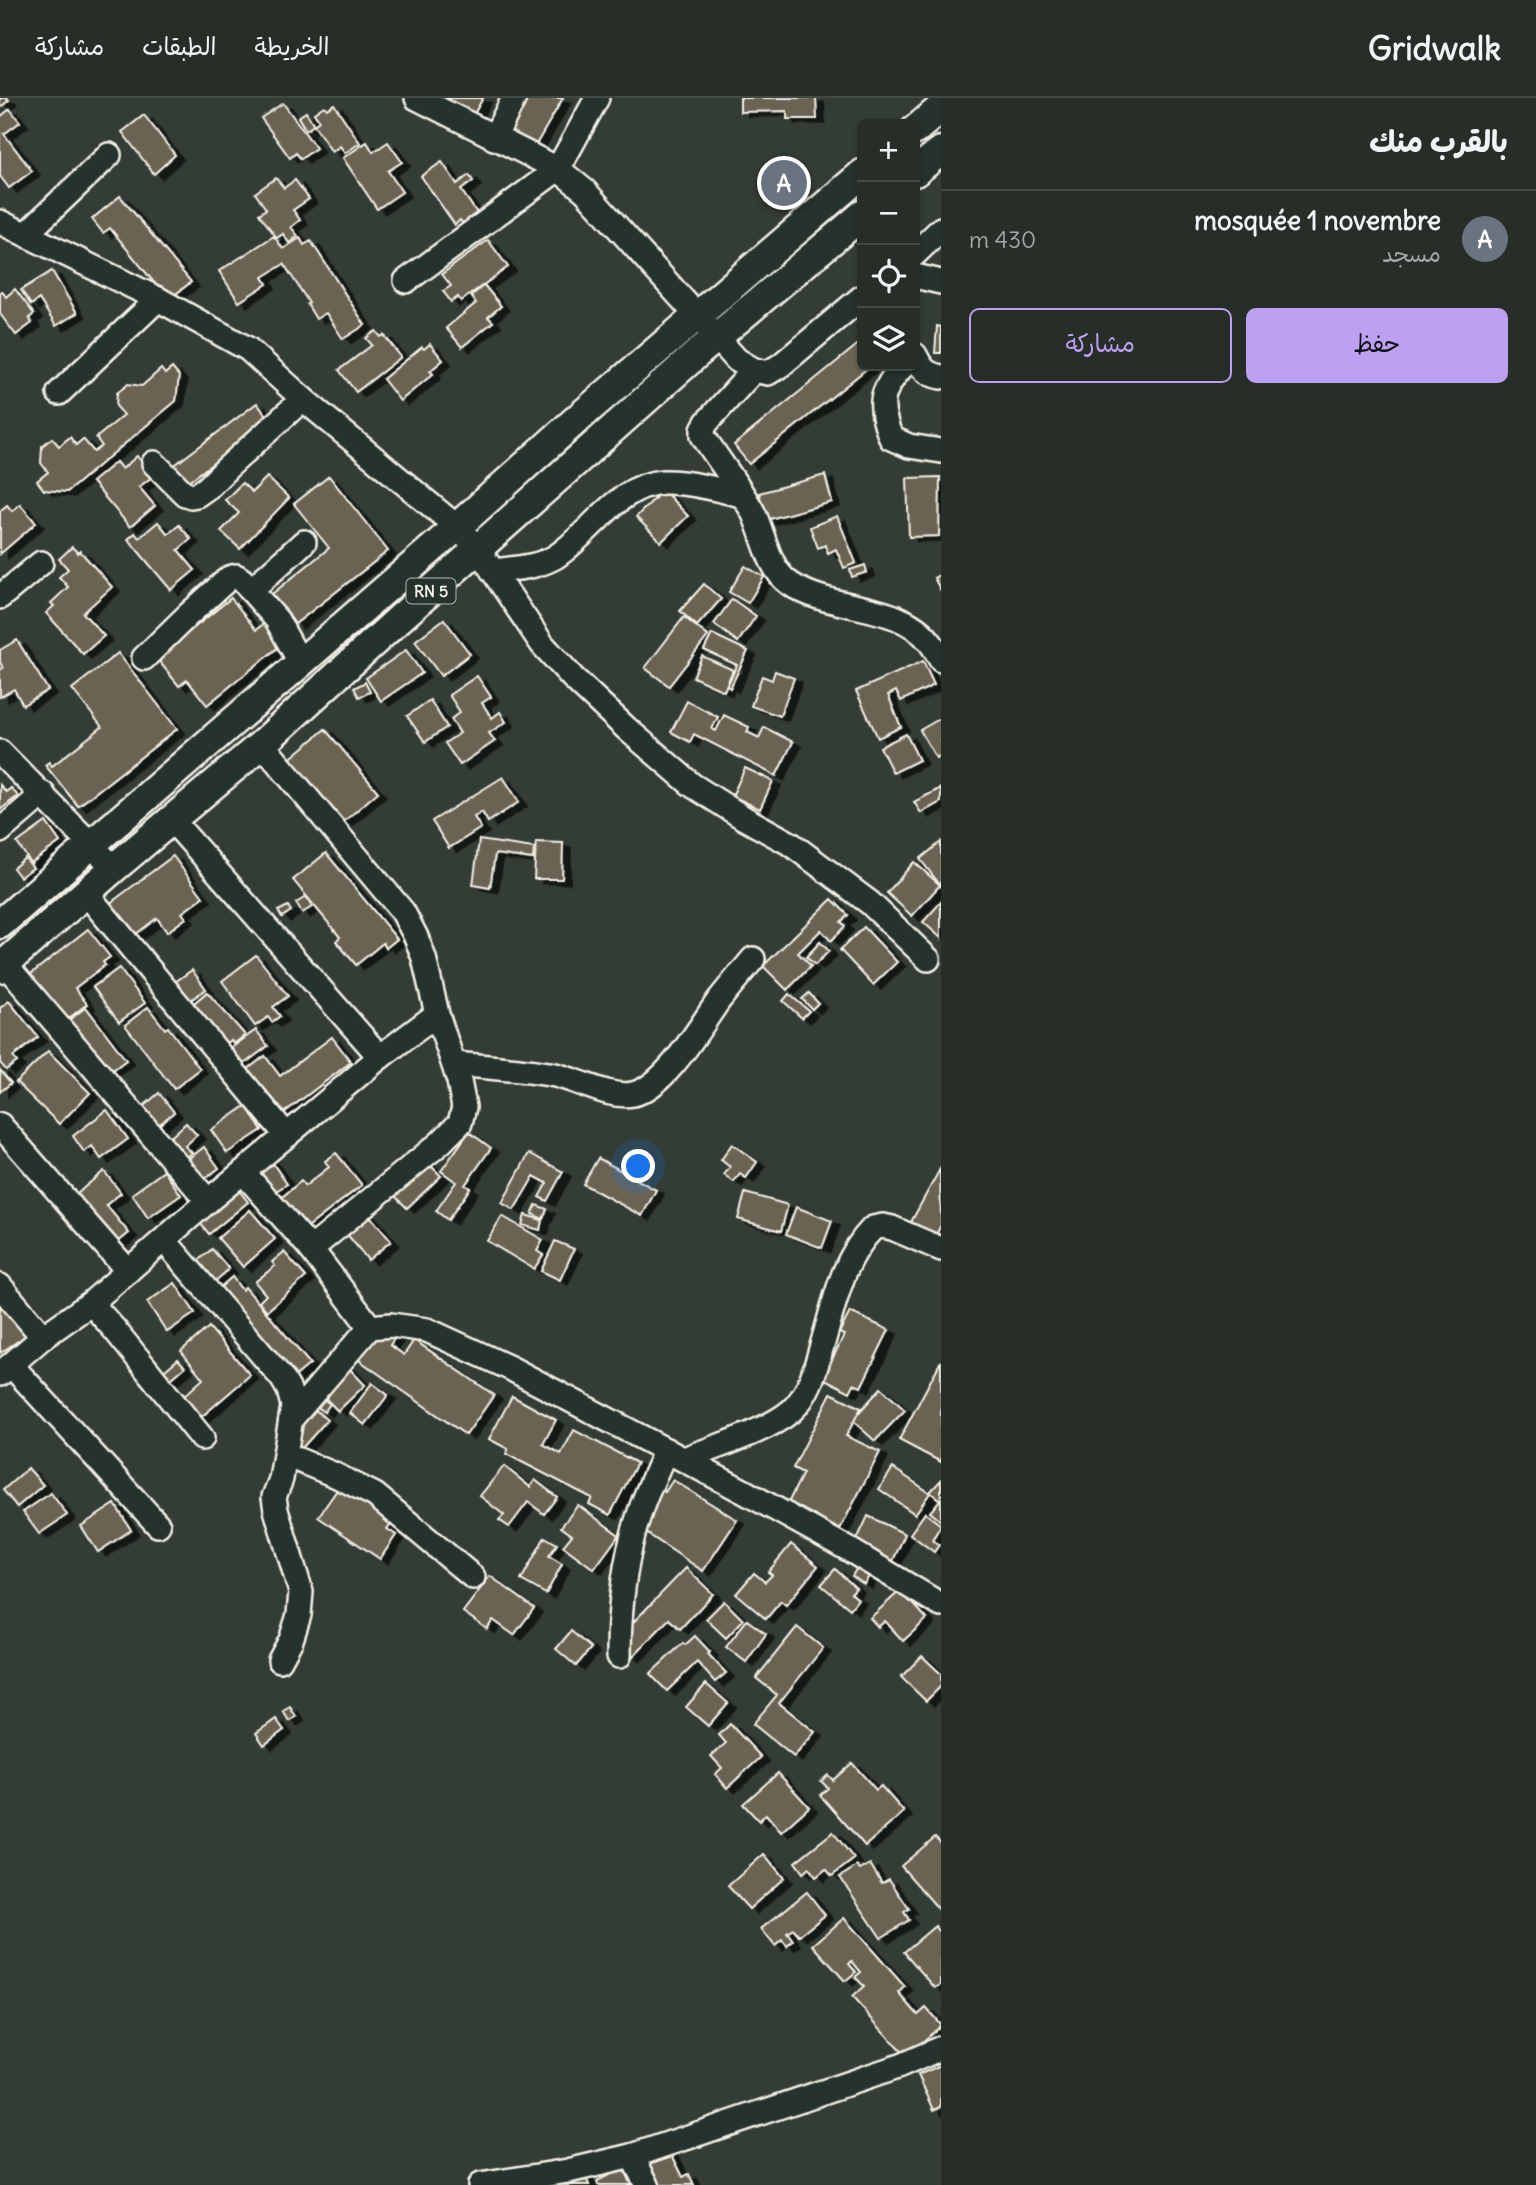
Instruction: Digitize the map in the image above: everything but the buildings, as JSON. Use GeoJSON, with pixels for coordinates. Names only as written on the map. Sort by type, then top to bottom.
{"type":"FeatureCollection","features":[{"type":"Feature","properties":{"kind":"main road"},"geometry":{"type":"LineString","coordinates":[[920,126],[941,108]]}},
{"type":"Feature","properties":{"kind":"main road"},"geometry":{"type":"LineString","coordinates":[[920,168],[941,151]]}},
{"type":"Feature","properties":{"kind":"main road","name":"RN 5"},"geometry":{"type":"LineString","coordinates":[[0,924],[457,527],[576,420],[857,178]]}},
{"type":"Feature","properties":{"kind":"main road","name":"RN 5"},"geometry":{"type":"LineString","coordinates":[[3,966],[171,819],[262,744],[398,619],[486,560],[718,337],[857,219]]}},
{"type":"Feature","properties":{"kind":"street"},"geometry":{"type":"LineString","coordinates":[[494,138],[514,98]]}},
{"type":"Feature","properties":{"kind":"street"},"geometry":{"type":"LineString","coordinates":[[406,281],[558,169],[597,98]]}},
{"type":"Feature","properties":{"kind":"street"},"geometry":{"type":"LineString","coordinates":[[428,101],[494,138],[558,169],[585,191],[737,360],[754,370],[768,373],[781,365],[857,302]]}},
{"type":"Feature","properties":{"kind":"street"},"geometry":{"type":"LineString","coordinates":[[26,234],[109,155]]}},
{"type":"Feature","properties":{"kind":"street"},"geometry":{"type":"LineString","coordinates":[[0,222],[158,299],[248,349],[303,399],[457,527],[486,560],[542,644],[573,678],[627,729],[692,785],[791,844],[870,903],[928,959]]}},
{"type":"Feature","properties":{"kind":"street"},"geometry":{"type":"LineString","coordinates":[[920,249],[941,229]]}},
{"type":"Feature","properties":{"kind":"street"},"geometry":{"type":"LineString","coordinates":[[920,277],[941,282]]}},
{"type":"Feature","properties":{"kind":"street"},"geometry":{"type":"LineString","coordinates":[[59,393],[158,299]]}},
{"type":"Feature","properties":{"kind":"street"},"geometry":{"type":"LineString","coordinates":[[920,365],[930,375],[941,377]]}},
{"type":"Feature","properties":{"kind":"street"},"geometry":{"type":"LineString","coordinates":[[754,370],[703,429],[703,436],[754,514],[773,562],[787,582],[810,595],[905,622],[930,641],[941,660]]}},
{"type":"Feature","properties":{"kind":"street"},"geometry":{"type":"LineString","coordinates":[[899,371],[883,394],[882,407],[891,438],[909,446],[941,451]]}},
{"type":"Feature","properties":{"kind":"street"},"geometry":{"type":"LineString","coordinates":[[154,463],[185,494],[197,495],[303,399]]}},
{"type":"Feature","properties":{"kind":"street"},"geometry":{"type":"LineString","coordinates":[[486,560],[533,566],[553,558],[578,540],[627,494],[640,487],[664,482],[742,495]]}},
{"type":"Feature","properties":{"kind":"street"},"geometry":{"type":"LineString","coordinates":[[251,590],[304,542]]}},
{"type":"Feature","properties":{"kind":"street"},"geometry":{"type":"LineString","coordinates":[[0,597],[41,563]]}},
{"type":"Feature","properties":{"kind":"street"},"geometry":{"type":"LineString","coordinates":[[144,658],[232,576],[239,577],[277,620],[300,664]]}},
{"type":"Feature","properties":{"kind":"street"},"geometry":{"type":"LineString","coordinates":[[917,630],[941,636]]}},
{"type":"Feature","properties":{"kind":"street"},"geometry":{"type":"LineString","coordinates":[[262,744],[384,887],[416,937],[464,1107],[460,1123],[440,1143],[311,1249]]}},
{"type":"Feature","properties":{"kind":"street"},"geometry":{"type":"LineString","coordinates":[[0,752],[114,868]]}},
{"type":"Feature","properties":{"kind":"street"},"geometry":{"type":"LineString","coordinates":[[0,831],[43,794]]}},
{"type":"Feature","properties":{"kind":"street"},"geometry":{"type":"LineString","coordinates":[[171,819],[380,1057]]}},
{"type":"Feature","properties":{"kind":"street"},"geometry":{"type":"LineString","coordinates":[[86,893],[288,1136]]}},
{"type":"Feature","properties":{"kind":"street"},"geometry":{"type":"LineString","coordinates":[[454,1064],[558,1076],[615,1093],[634,1094],[655,1083],[668,1070],[753,958]]}},
{"type":"Feature","properties":{"kind":"street"},"geometry":{"type":"LineString","coordinates":[[3,966],[208,1201]]}},
{"type":"Feature","properties":{"kind":"street"},"geometry":{"type":"LineString","coordinates":[[158,1525],[5,1369],[43,1337],[91,1303],[380,1057],[437,1014]]}},
{"type":"Feature","properties":{"kind":"street"},"geometry":{"type":"LineString","coordinates":[[0,1125],[128,1271]]}},
{"type":"Feature","properties":{"kind":"street"},"geometry":{"type":"LineString","coordinates":[[243,1172],[311,1249],[370,1327]]}},
{"type":"Feature","properties":{"kind":"street"},"geometry":{"type":"LineString","coordinates":[[619,1656],[621,1605],[642,1507],[675,1455],[774,1421],[791,1411],[805,1395],[852,1254],[873,1228],[892,1228],[941,1250]]}},
{"type":"Feature","properties":{"kind":"street"},"geometry":{"type":"LineString","coordinates":[[164,1240],[282,1378],[289,1390],[293,1406],[281,1479],[274,1497],[301,1592],[299,1615],[291,1640],[280,1660]]}},
{"type":"Feature","properties":{"kind":"street"},"geometry":{"type":"LineString","coordinates":[[0,1286],[43,1337]]}},
{"type":"Feature","properties":{"kind":"street"},"geometry":{"type":"LineString","coordinates":[[91,1303],[116,1330],[202,1438]]}},
{"type":"Feature","properties":{"kind":"street"},"geometry":{"type":"LineString","coordinates":[[291,1419],[370,1327],[391,1325],[427,1331],[510,1368],[675,1455],[848,1549],[941,1605]]}},
{"type":"Feature","properties":{"kind":"street"},"geometry":{"type":"LineString","coordinates":[[286,1455],[375,1495],[473,1577]]}},
{"type":"Feature","properties":{"kind":"street"},"geometry":{"type":"LineString","coordinates":[[480,2185],[568,2171],[632,2156],[900,2066],[941,2048]]}},
{"type":"Feature","properties":{"kind":"street"},"geometry":{"type":"LineString","coordinates":[[632,2156],[647,2185]]}},
{"type":"Feature","properties":{"kind":"place","name":"mosquée 1 novembre"},"geometry":{"type":"Point","coordinates":[784,183]}}]}
